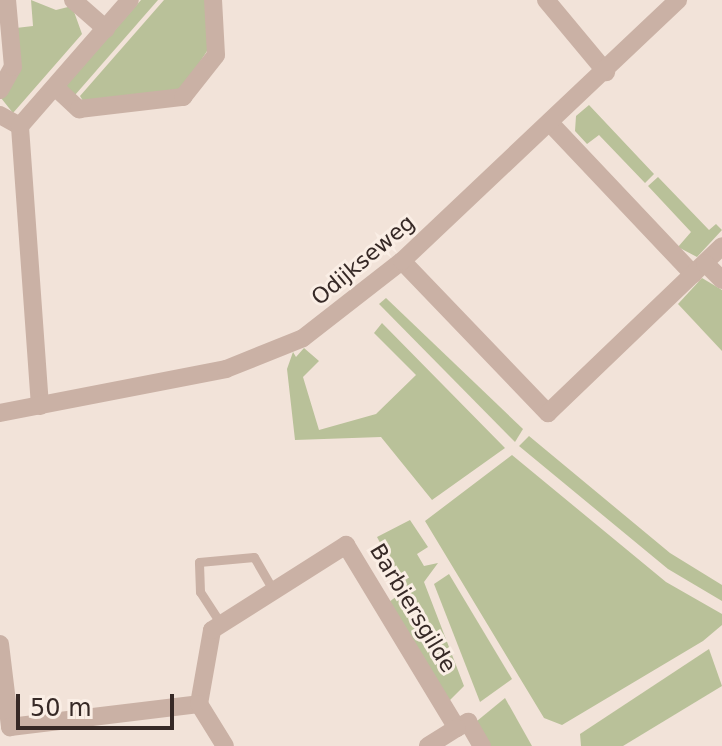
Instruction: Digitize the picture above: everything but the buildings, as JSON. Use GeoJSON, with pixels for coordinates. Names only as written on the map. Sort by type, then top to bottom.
{"type":"FeatureCollection","features":[{"type":"Feature","properties":{"kind":"street"},"geometry":{"type":"LineString","coordinates":[[0,90],[13,67],[7,0]]}},
{"type":"Feature","properties":{"kind":"street"},"geometry":{"type":"LineString","coordinates":[[73,0],[106,29]]}},
{"type":"Feature","properties":{"kind":"street"},"geometry":{"type":"LineString","coordinates":[[55,87],[79,109],[183,97],[216,55],[213,0]]}},
{"type":"Feature","properties":{"kind":"street"},"geometry":{"type":"LineString","coordinates":[[546,0],[606,72]]}},
{"type":"Feature","properties":{"kind":"street","name":"Odijkseweg"},"geometry":{"type":"LineString","coordinates":[[0,413],[226,369],[281,350],[402,261],[606,72],[678,0]]}},
{"type":"Feature","properties":{"kind":"street"},"geometry":{"type":"LineString","coordinates":[[40,406],[20,126],[106,29],[122,3]]}},
{"type":"Feature","properties":{"kind":"street"},"geometry":{"type":"LineString","coordinates":[[0,115],[20,126]]}},
{"type":"Feature","properties":{"kind":"street"},"geometry":{"type":"LineString","coordinates":[[551,124],[699,268],[722,280]]}},
{"type":"Feature","properties":{"kind":"street"},"geometry":{"type":"LineString","coordinates":[[402,261],[548,413],[722,246]]}},
{"type":"Feature","properties":{"kind":"street","name":"Barbiersgilde"},"geometry":{"type":"LineString","coordinates":[[221,624],[346,545],[457,728],[468,722],[482,746]]}},
{"type":"Feature","properties":{"kind":"street"},"geometry":{"type":"LineString","coordinates":[[221,624],[212,630],[199,704],[225,746]]}},
{"type":"Feature","properties":{"kind":"street"},"geometry":{"type":"LineString","coordinates":[[0,644],[5,728],[199,704]]}},
{"type":"Feature","properties":{"kind":"street"},"geometry":{"type":"LineString","coordinates":[[428,746],[457,728]]}},
{"type":"Feature","properties":{"kind":"lane"},"geometry":{"type":"LineString","coordinates":[[221,624],[200,592],[199,562],[254,557],[274,591]]}},
{"type":"Feature","properties":{"kind":"green space"},"geometry":{"type":"Polygon","coordinates":[[[31,0],[56,10],[72,6],[82,34],[13,113],[1,98],[16,28],[33,26],[31,0]]]}},
{"type":"Feature","properties":{"kind":"green space"},"geometry":{"type":"Polygon","coordinates":[[[141,0],[158,0],[75,95],[65,87],[141,0]]]}},
{"type":"Feature","properties":{"kind":"green space"},"geometry":{"type":"Polygon","coordinates":[[[164,0],[208,0],[211,45],[181,91],[85,104],[80,96],[164,0]]]}},
{"type":"Feature","properties":{"kind":"green space"},"geometry":{"type":"Polygon","coordinates":[[[589,105],[654,174],[645,183],[599,135],[587,144],[575,131],[576,116],[589,105]]]}},
{"type":"Feature","properties":{"kind":"green space"},"geometry":{"type":"Polygon","coordinates":[[[658,177],[709,230],[716,224],[722,230],[697,257],[678,247],[691,232],[648,186],[658,177]]]}},
{"type":"Feature","properties":{"kind":"green space"},"geometry":{"type":"Polygon","coordinates":[[[702,278],[722,290],[722,351],[678,304],[702,278]]]}},
{"type":"Feature","properties":{"kind":"green space"},"geometry":{"type":"Polygon","coordinates":[[[386,298],[523,429],[515,442],[379,304],[386,298]]]}},
{"type":"Feature","properties":{"kind":"green space"},"geometry":{"type":"Polygon","coordinates":[[[382,323],[505,448],[432,500],[381,437],[295,440],[287,369],[293,352],[296,357],[304,348],[319,361],[303,377],[319,430],[376,414],[416,375],[374,333],[382,323]]]}},
{"type":"Feature","properties":{"kind":"green space"},"geometry":{"type":"Polygon","coordinates":[[[529,436],[670,553],[722,585],[722,601],[668,569],[519,446],[529,436]]]}},
{"type":"Feature","properties":{"kind":"green space"},"geometry":{"type":"Polygon","coordinates":[[[512,455],[666,582],[722,614],[722,625],[703,641],[562,725],[544,718],[425,521],[512,455]]]}},
{"type":"Feature","properties":{"kind":"green space"},"geometry":{"type":"Polygon","coordinates":[[[410,520],[428,547],[417,554],[424,566],[438,563],[424,582],[464,686],[449,701],[389,602],[405,590],[377,537],[410,520]]]}},
{"type":"Feature","properties":{"kind":"green space"},"geometry":{"type":"Polygon","coordinates":[[[449,574],[512,679],[480,702],[434,584],[449,574]]]}},
{"type":"Feature","properties":{"kind":"green space"},"geometry":{"type":"Polygon","coordinates":[[[709,649],[722,686],[623,746],[581,746],[580,734],[709,649]]]}},
{"type":"Feature","properties":{"kind":"green space"},"geometry":{"type":"Polygon","coordinates":[[[505,698],[532,746],[489,746],[477,721],[505,698]]]}}]}
